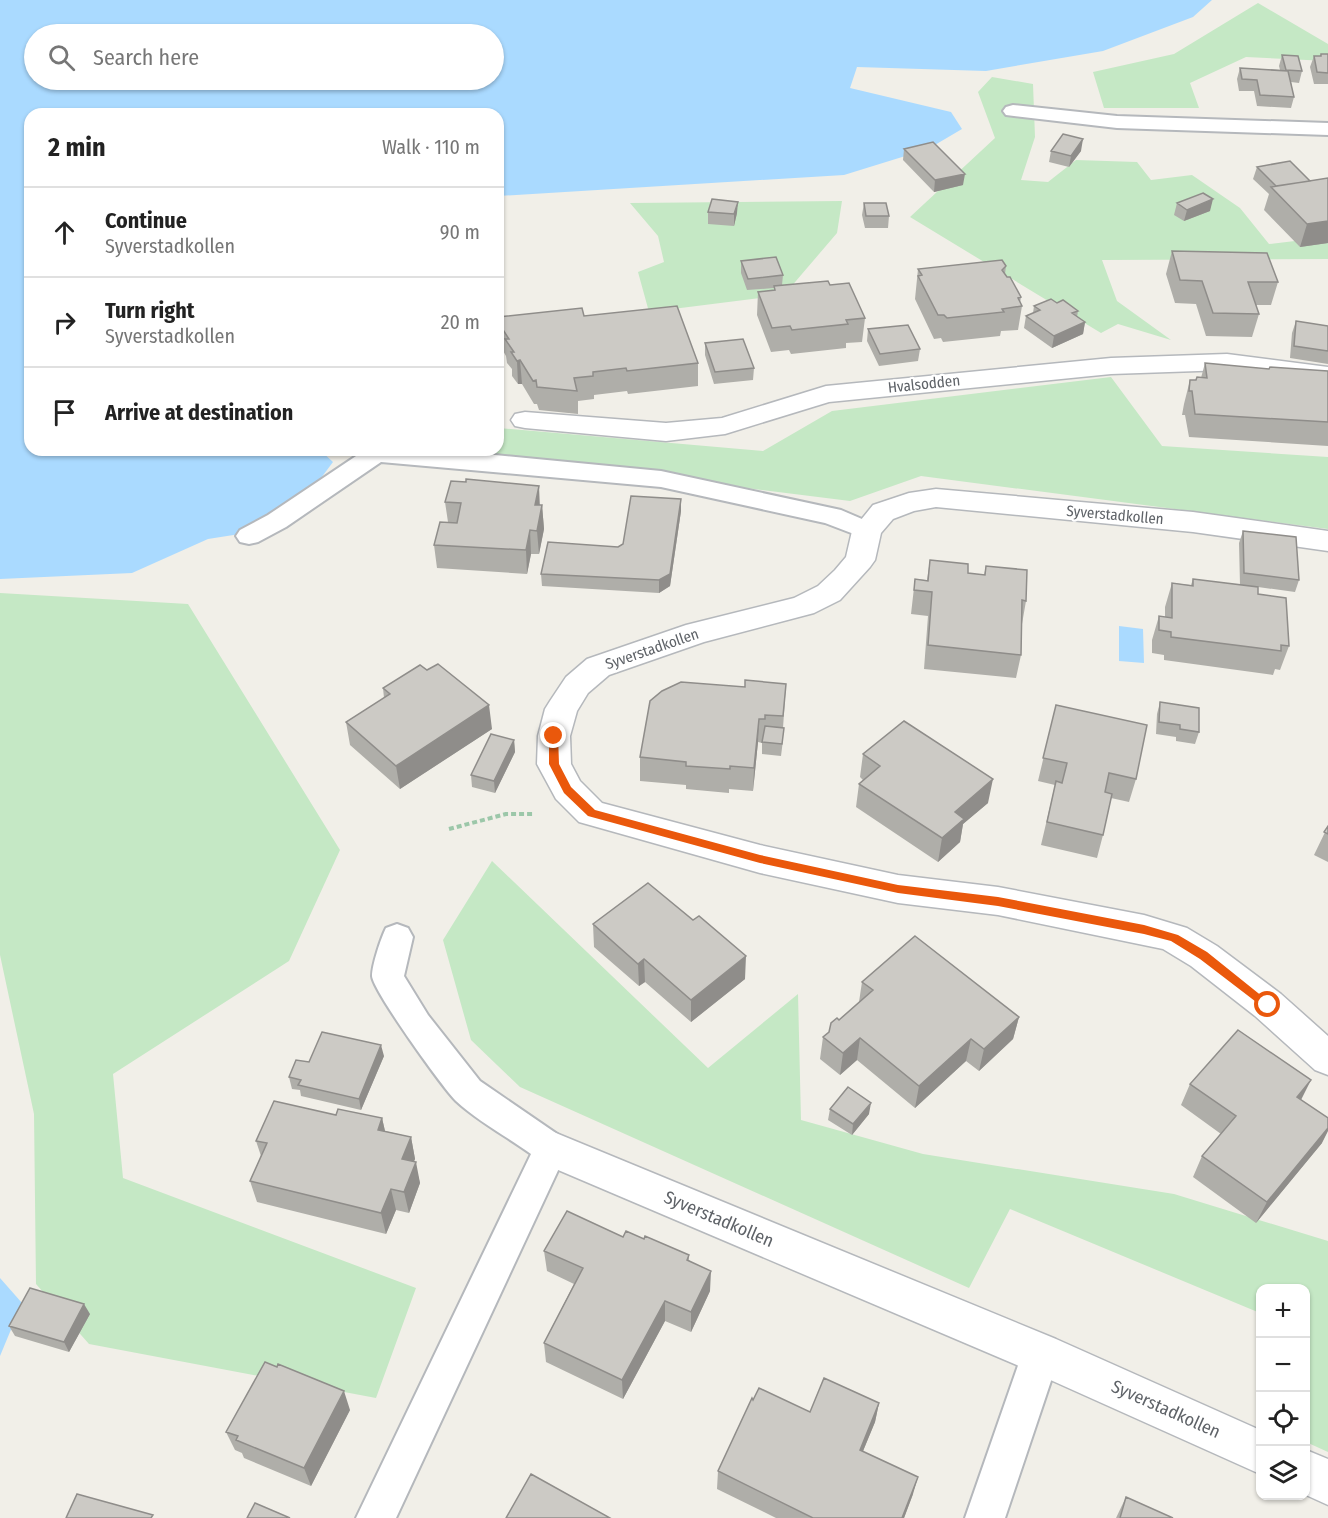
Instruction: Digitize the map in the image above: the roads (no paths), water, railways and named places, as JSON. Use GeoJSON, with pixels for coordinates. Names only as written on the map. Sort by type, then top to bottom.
{"type":"FeatureCollection","features":[{"type":"Feature","properties":{"kind":"street","name":"Hvalsodden"},"geometry":{"type":"LineString","coordinates":[[525,420],[666,432],[725,426],[826,394],[1111,366],[1227,362],[1328,375]]}},
{"type":"Feature","properties":{"kind":"street","name":"Syverstadkollen"},"geometry":{"type":"LineString","coordinates":[[1328,541],[1193,522],[936,498],[909,502],[883,512],[867,531],[860,560],[829,593],[803,606],[697,633],[598,667],[577,685],[561,709],[554,736],[554,764],[568,790],[591,813],[760,859],[898,889],[998,902],[1144,929],[1174,938],[1204,956],[1268,1005],[1328,1059]]}},
{"type":"Feature","properties":{"kind":"street","name":"Syverstadkollen"},"geometry":{"type":"LineString","coordinates":[[551,1149],[1041,1354],[1256,1450]]}},
{"type":"Feature","properties":{"kind":"street"},"geometry":{"type":"LineString","coordinates":[[1310,1474],[1328,1482]]}},
{"type":"Feature","properties":{"kind":"lane"},"geometry":{"type":"LineString","coordinates":[[1013,111],[1117,122],[1328,129]]}},
{"type":"Feature","properties":{"kind":"lane"},"geometry":{"type":"LineString","coordinates":[[249,536],[277,522],[373,456]]}},
{"type":"Feature","properties":{"kind":"lane"},"geometry":{"type":"LineString","coordinates":[[404,456],[661,480],[832,516],[867,531]]}},
{"type":"Feature","properties":{"kind":"lane"},"geometry":{"type":"LineString","coordinates":[[376,1518],[551,1149],[468,1091],[417,1025],[388,977],[397,938]]}},
{"type":"Feature","properties":{"kind":"lane"},"geometry":{"type":"LineString","coordinates":[[985,1518],[1041,1354]]}},
{"type":"Feature","properties":{"kind":"water"},"geometry":{"type":"Polygon","coordinates":[[[0,0],[1212,0],[1193,17],[1103,51],[986,71],[857,67],[850,88],[951,112],[962,129],[928,149],[844,175],[504,196],[504,108],[24,108],[24,456],[326,456],[333,462],[315,486],[246,533],[208,539],[132,573],[0,579],[0,0]]]}},
{"type":"Feature","properties":{"kind":"water"},"geometry":{"type":"Polygon","coordinates":[[[1119,626],[1143,629],[1144,663],[1119,661],[1119,626]]]}},
{"type":"Feature","properties":{"kind":"water"},"geometry":{"type":"Polygon","coordinates":[[[0,1278],[22,1303],[0,1356],[0,1278]]]}}]}
